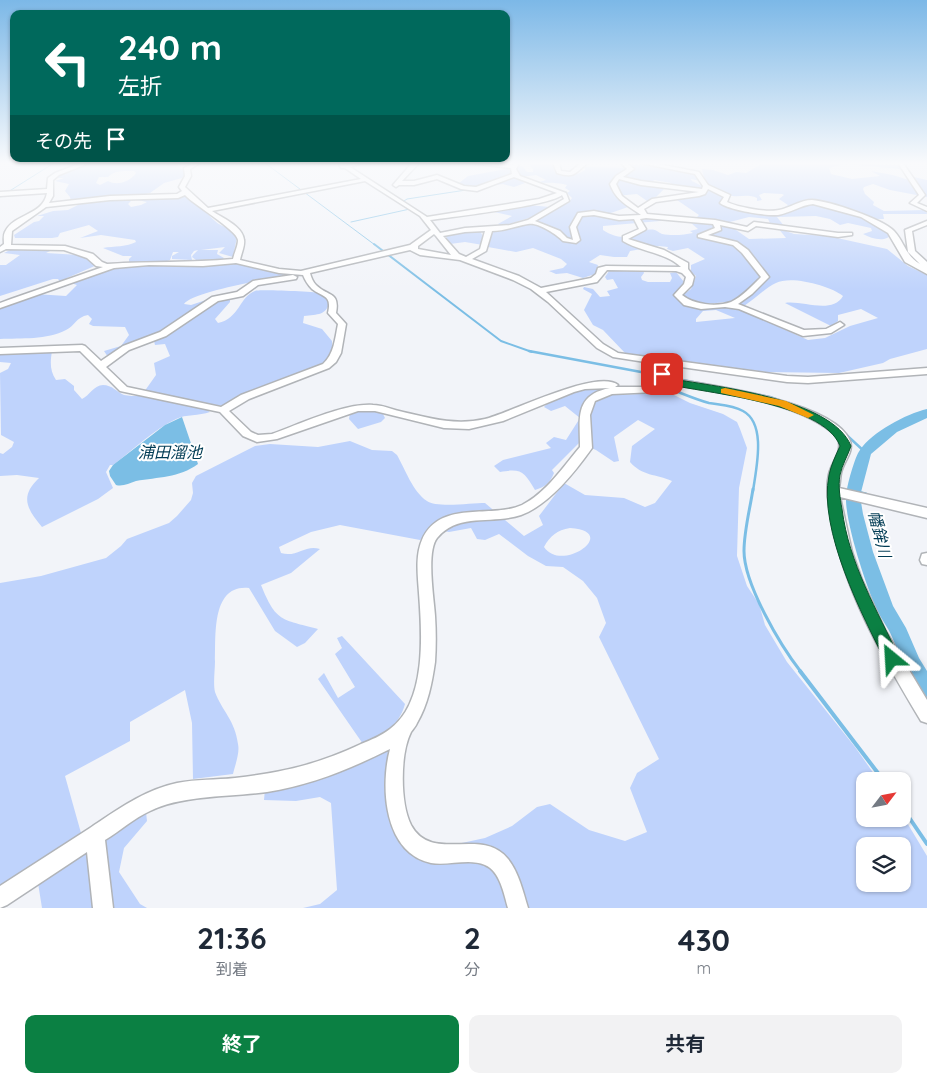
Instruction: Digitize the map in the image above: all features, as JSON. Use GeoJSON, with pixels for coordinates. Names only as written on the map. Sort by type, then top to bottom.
{"type":"FeatureCollection","features":[{"type":"Feature","properties":{"kind":"street"},"geometry":{"type":"LineString","coordinates":[[3,249],[8,243],[7,235],[10,229],[43,206],[48,205]]}},
{"type":"Feature","properties":{"kind":"street"},"geometry":{"type":"LineString","coordinates":[[203,205],[220,220],[234,226],[241,238],[236,261]]}},
{"type":"Feature","properties":{"kind":"street"},"geometry":{"type":"LineString","coordinates":[[209,210],[233,205]]}},
{"type":"Feature","properties":{"kind":"street"},"geometry":{"type":"LineString","coordinates":[[405,205],[426,219],[450,250],[462,259]]}},
{"type":"Feature","properties":{"kind":"street"},"geometry":{"type":"LineString","coordinates":[[426,219],[507,205]]}},
{"type":"Feature","properties":{"kind":"street"},"geometry":{"type":"LineString","coordinates":[[101,366],[131,345],[163,334],[215,299],[245,292],[251,285],[413,246],[437,233],[505,228],[530,221],[558,205]]}},
{"type":"Feature","properties":{"kind":"street"},"geometry":{"type":"LineString","coordinates":[[628,205],[641,215]]}},
{"type":"Feature","properties":{"kind":"street"},"geometry":{"type":"LineString","coordinates":[[645,205],[641,208],[643,229],[638,233],[625,237],[625,240],[629,243],[666,254],[684,265],[685,268],[681,270]]}},
{"type":"Feature","properties":{"kind":"street"},"geometry":{"type":"LineString","coordinates":[[726,205],[732,208],[778,213],[798,205]]}},
{"type":"Feature","properties":{"kind":"street"},"geometry":{"type":"LineString","coordinates":[[826,205],[869,218],[891,232],[908,260],[926,271]]}},
{"type":"Feature","properties":{"kind":"street"},"geometry":{"type":"LineString","coordinates":[[530,221],[558,232],[565,240],[571,243],[577,240],[573,227],[580,214],[594,213],[619,218],[641,215],[715,222],[748,229],[754,224],[838,235],[850,234]]}},
{"type":"Feature","properties":{"kind":"street"},"geometry":{"type":"LineString","coordinates":[[715,222],[718,229],[700,236],[735,243],[765,276],[753,291],[731,305]]}},
{"type":"Feature","properties":{"kind":"street"},"geometry":{"type":"LineString","coordinates":[[926,271],[923,262],[912,252],[908,230],[927,223]]}},
{"type":"Feature","properties":{"kind":"street"},"geometry":{"type":"LineString","coordinates":[[462,259],[479,254],[486,247],[489,230]]}},
{"type":"Feature","properties":{"kind":"street"},"geometry":{"type":"LineString","coordinates":[[413,246],[414,250],[420,253],[462,259],[516,278],[540,291],[605,350],[623,356],[660,376],[764,398],[795,408],[834,429],[842,436],[845,446],[835,474],[835,491],[837,523],[850,569],[867,610],[892,659],[927,714]]}},
{"type":"Feature","properties":{"kind":"street"},"geometry":{"type":"LineString","coordinates":[[3,249],[65,248],[90,256],[99,264],[111,266],[149,263],[203,264],[236,261],[280,271],[306,273]]}},
{"type":"Feature","properties":{"kind":"street"},"geometry":{"type":"LineString","coordinates":[[0,306],[111,266]]}},
{"type":"Feature","properties":{"kind":"street"},"geometry":{"type":"LineString","coordinates":[[540,291],[594,280],[600,275],[601,270],[606,268],[681,270],[690,277],[688,285],[678,295],[682,299],[701,307],[731,305],[767,317],[803,333],[828,330],[840,325]]}},
{"type":"Feature","properties":{"kind":"street"},"geometry":{"type":"LineString","coordinates":[[223,410],[245,397],[326,366],[333,360],[342,324],[332,313],[334,300],[313,286],[306,273]]}},
{"type":"Feature","properties":{"kind":"street"},"geometry":{"type":"LineString","coordinates":[[0,351],[82,348],[124,390],[223,410],[247,434],[257,439],[263,439],[357,408],[375,408],[444,425],[469,426],[499,419],[556,394],[585,386],[610,385],[660,376],[798,380],[927,370]]}},
{"type":"Feature","properties":{"kind":"street"},"geometry":{"type":"LineString","coordinates":[[518,908],[504,870],[494,858],[484,855],[430,853],[416,847],[409,841],[401,825],[396,792],[395,766],[403,728],[420,698],[424,683],[428,623],[425,552],[429,538],[443,526],[465,516],[509,512],[528,508],[538,500],[586,448],[585,416],[590,400],[604,391],[613,389],[645,391],[660,376]]}},
{"type":"Feature","properties":{"kind":"street"},"geometry":{"type":"LineString","coordinates":[[835,491],[927,513]]}},
{"type":"Feature","properties":{"kind":"street"},"geometry":{"type":"LineString","coordinates":[[0,898],[145,803],[178,792],[273,781],[322,770],[374,748],[403,728]]}},
{"type":"Feature","properties":{"kind":"street"},"geometry":{"type":"LineString","coordinates":[[95,836],[103,908]]}},
{"type":"Feature","properties":{"kind":"shaded area"},"geometry":{"type":"Polygon","coordinates":[[[77,205],[129,205],[131,207],[199,205],[218,223],[229,228],[237,237],[233,257],[219,253],[225,247],[201,250],[218,250],[217,254],[223,259],[196,260],[192,257],[198,250],[194,251],[191,255],[192,260],[172,259],[172,256],[179,252],[173,252],[170,260],[165,262],[129,263],[129,259],[132,256],[123,256],[103,248],[129,245],[136,242],[135,240],[101,235],[80,238],[98,231],[89,225],[60,233],[58,237],[52,238],[15,238],[14,235],[34,222],[39,221],[44,216],[37,216],[53,211],[68,210],[77,205]]]}},
{"type":"Feature","properties":{"kind":"shaded area"},"geometry":{"type":"Polygon","coordinates":[[[526,205],[550,207],[529,218],[502,226],[498,224],[512,216],[490,211],[526,205]]]}},
{"type":"Feature","properties":{"kind":"shaded area"},"geometry":{"type":"Polygon","coordinates":[[[563,205],[626,205],[628,207],[605,215],[639,219],[697,217],[699,215],[685,205],[725,205],[743,211],[773,215],[788,213],[804,205],[824,205],[843,210],[877,225],[889,237],[883,239],[873,238],[863,234],[872,231],[871,228],[848,223],[840,225],[830,219],[816,216],[777,217],[784,226],[771,225],[768,219],[749,217],[726,223],[749,239],[786,238],[778,228],[794,234],[828,236],[887,249],[908,266],[927,275],[927,349],[890,359],[883,363],[839,373],[765,372],[625,353],[603,330],[593,325],[584,310],[592,294],[583,289],[584,287],[593,289],[600,297],[610,296],[607,291],[618,288],[613,279],[607,280],[605,277],[609,271],[643,270],[642,280],[648,282],[670,282],[672,278],[670,273],[676,272],[684,282],[674,295],[680,301],[695,307],[737,308],[783,326],[779,327],[808,340],[825,338],[850,326],[878,318],[861,309],[838,315],[838,321],[831,326],[785,303],[824,306],[838,302],[843,296],[820,285],[791,280],[772,285],[744,306],[726,302],[697,305],[683,298],[683,295],[691,289],[696,276],[691,272],[691,265],[705,259],[688,248],[673,251],[667,249],[668,247],[659,246],[630,251],[627,257],[600,255],[589,262],[598,265],[595,274],[583,278],[567,273],[556,274],[549,271],[563,268],[567,264],[561,259],[533,248],[516,252],[488,247],[492,231],[503,230],[563,205]],[[671,220],[603,226],[603,230],[620,237],[649,230],[655,230],[662,234],[682,235],[693,233],[690,231],[698,229],[690,222],[671,220]],[[716,310],[703,311],[696,319],[696,322],[735,318],[716,310]]]}},
{"type":"Feature","properties":{"kind":"shaded area"},"geometry":{"type":"Polygon","coordinates":[[[830,205],[874,205],[884,211],[926,210],[927,214],[883,214],[884,219],[877,219],[830,205]]]}},
{"type":"Feature","properties":{"kind":"shaded area"},"geometry":{"type":"Polygon","coordinates":[[[480,231],[484,238],[483,245],[465,242],[450,244],[446,239],[447,235],[480,231]]]}},
{"type":"Feature","properties":{"kind":"shaded area"},"geometry":{"type":"Polygon","coordinates":[[[14,248],[54,249],[46,253],[79,255],[88,258],[97,265],[67,278],[68,281],[61,283],[58,279],[53,279],[0,296],[0,265],[6,265],[20,255],[4,253],[14,248]]]}},
{"type":"Feature","properties":{"kind":"shaded area"},"geometry":{"type":"Polygon","coordinates":[[[234,262],[289,275],[217,290],[191,299],[184,304],[191,305],[215,297],[230,297],[230,302],[215,319],[218,323],[231,317],[246,298],[255,291],[277,290],[321,293],[330,301],[328,306],[324,312],[304,316],[303,323],[322,329],[332,341],[332,354],[324,366],[223,406],[144,392],[156,375],[154,363],[170,356],[165,344],[155,345],[154,341],[140,345],[135,341],[111,357],[108,357],[104,351],[121,346],[129,335],[125,327],[93,326],[89,324],[92,319],[88,315],[59,333],[34,338],[0,339],[0,309],[35,294],[66,296],[77,285],[71,283],[106,270],[146,264],[234,262]]]}},
{"type":"Feature","properties":{"kind":"shaded area"},"geometry":{"type":"Polygon","coordinates":[[[52,351],[51,367],[56,380],[65,379],[74,386],[74,390],[82,399],[100,385],[106,385],[124,395],[197,406],[210,412],[180,417],[159,429],[113,465],[110,465],[106,472],[113,488],[98,499],[42,527],[32,514],[27,502],[29,491],[39,478],[17,475],[0,476],[0,453],[3,454],[12,447],[14,442],[1,435],[0,373],[8,369],[11,363],[0,362],[0,354],[52,351]]]}},
{"type":"Feature","properties":{"kind":"shaded area"},"geometry":{"type":"Polygon","coordinates":[[[602,386],[605,388],[597,391],[602,395],[642,394],[662,389],[690,403],[723,414],[737,422],[747,448],[739,488],[737,556],[747,586],[759,604],[765,625],[787,662],[873,772],[856,772],[856,828],[910,828],[927,856],[927,908],[303,908],[320,904],[337,890],[331,803],[320,797],[296,801],[264,800],[265,789],[311,782],[357,765],[388,749],[387,800],[392,821],[404,847],[420,852],[485,838],[512,826],[537,807],[550,804],[589,830],[625,841],[647,832],[630,788],[637,773],[659,759],[599,637],[606,623],[597,598],[583,581],[563,567],[546,566],[528,556],[499,534],[485,540],[477,539],[471,528],[449,532],[433,529],[420,540],[340,525],[311,532],[279,547],[281,553],[287,554],[310,548],[320,549],[291,573],[261,585],[271,606],[281,617],[318,629],[305,643],[297,647],[275,631],[249,588],[237,589],[228,594],[222,603],[216,626],[214,685],[218,699],[234,728],[236,736],[238,751],[233,774],[193,779],[192,723],[185,690],[130,722],[130,741],[65,776],[81,833],[69,848],[0,890],[0,583],[41,576],[106,558],[127,539],[169,523],[177,516],[191,500],[193,493],[192,483],[196,476],[255,446],[270,444],[318,447],[350,441],[372,450],[392,451],[397,455],[413,486],[427,501],[446,505],[485,503],[524,536],[543,525],[539,516],[564,483],[585,495],[624,498],[645,507],[655,503],[672,481],[639,470],[630,462],[632,446],[655,429],[638,420],[614,437],[619,461],[614,462],[596,450],[579,443],[552,470],[554,473],[549,482],[535,490],[522,473],[518,471],[500,472],[494,466],[503,460],[551,448],[546,443],[554,437],[566,440],[580,418],[565,406],[551,411],[544,407],[554,399],[602,386]],[[570,528],[561,530],[554,534],[544,547],[552,554],[563,556],[574,554],[583,549],[589,542],[590,536],[584,531],[570,528]]]}},
{"type":"Feature","properties":{"kind":"shaded area"},"geometry":{"type":"Polygon","coordinates":[[[360,410],[375,411],[383,414],[385,418],[381,422],[358,429],[349,419],[350,413],[360,410]]]}},
{"type":"Feature","properties":{"kind":"shaded area"},"geometry":{"type":"Polygon","coordinates":[[[342,636],[405,704],[399,718],[389,729],[363,744],[318,679],[324,673],[338,698],[355,687],[335,654],[342,648],[337,638],[342,636]]]}},
{"type":"Feature","properties":{"kind":"shaded area"},"geometry":{"type":"Polygon","coordinates":[[[146,812],[147,821],[124,848],[119,872],[140,904],[147,908],[42,908],[38,883],[137,814],[146,812]]]}},
{"type":"Feature","properties":{"kind":"water","name":"浦田溜池"},"geometry":{"type":"Polygon","coordinates":[[[182,417],[198,464],[191,469],[176,474],[116,485],[109,471],[113,465],[165,425],[182,417]]]}},
{"type":"Feature","properties":{"kind":"waterway"},"geometry":{"type":"LineString","coordinates":[[322,205],[375,245]]}},
{"type":"Feature","properties":{"kind":"waterway"},"geometry":{"type":"LineString","coordinates":[[351,222],[410,209]]}},
{"type":"Feature","properties":{"kind":"waterway"},"geometry":{"type":"LineString","coordinates":[[374,244],[501,341],[529,351]]}},
{"type":"Feature","properties":{"kind":"waterway"},"geometry":{"type":"LineString","coordinates":[[529,351],[657,375]]}},
{"type":"Feature","properties":{"kind":"waterway"},"geometry":{"type":"LineString","coordinates":[[662,376],[770,397],[812,412]]}},
{"type":"Feature","properties":{"kind":"waterway"},"geometry":{"type":"LineString","coordinates":[[665,387],[709,403],[735,408],[743,411],[750,417],[758,436],[753,491]]}},
{"type":"Feature","properties":{"kind":"waterway","name":"幡鉾川"},"geometry":{"type":"LineString","coordinates":[[927,413],[892,429],[865,452],[853,496],[855,514],[865,552],[885,608],[900,634],[911,663],[927,688]]}},
{"type":"Feature","properties":{"kind":"waterway"},"geometry":{"type":"LineString","coordinates":[[840,429],[865,452]]}},
{"type":"Feature","properties":{"kind":"waterway"},"geometry":{"type":"LineString","coordinates":[[753,489],[745,536],[744,551],[746,565],[756,597],[774,631],[801,672]]}},
{"type":"Feature","properties":{"kind":"waterway"},"geometry":{"type":"LineString","coordinates":[[854,491],[866,494]]}},
{"type":"Feature","properties":{"kind":"waterway"},"geometry":{"type":"LineString","coordinates":[[800,671],[877,772]]}},
{"type":"Feature","properties":{"kind":"waterway"},"geometry":{"type":"LineString","coordinates":[[911,820],[927,844]]}},
{"type":"Feature","properties":{"kind":"slow traffic"},"geometry":{"type":"LineString","coordinates":[[725,391],[764,398],[795,408],[808,415]]}},
{"type":"Feature","properties":{"kind":"route"},"geometry":{"type":"LineString","coordinates":[[662,374],[660,380],[764,398],[795,408],[834,429],[842,436],[845,446],[835,474],[833,491],[837,523],[850,569],[867,610],[892,659]]}}]}
